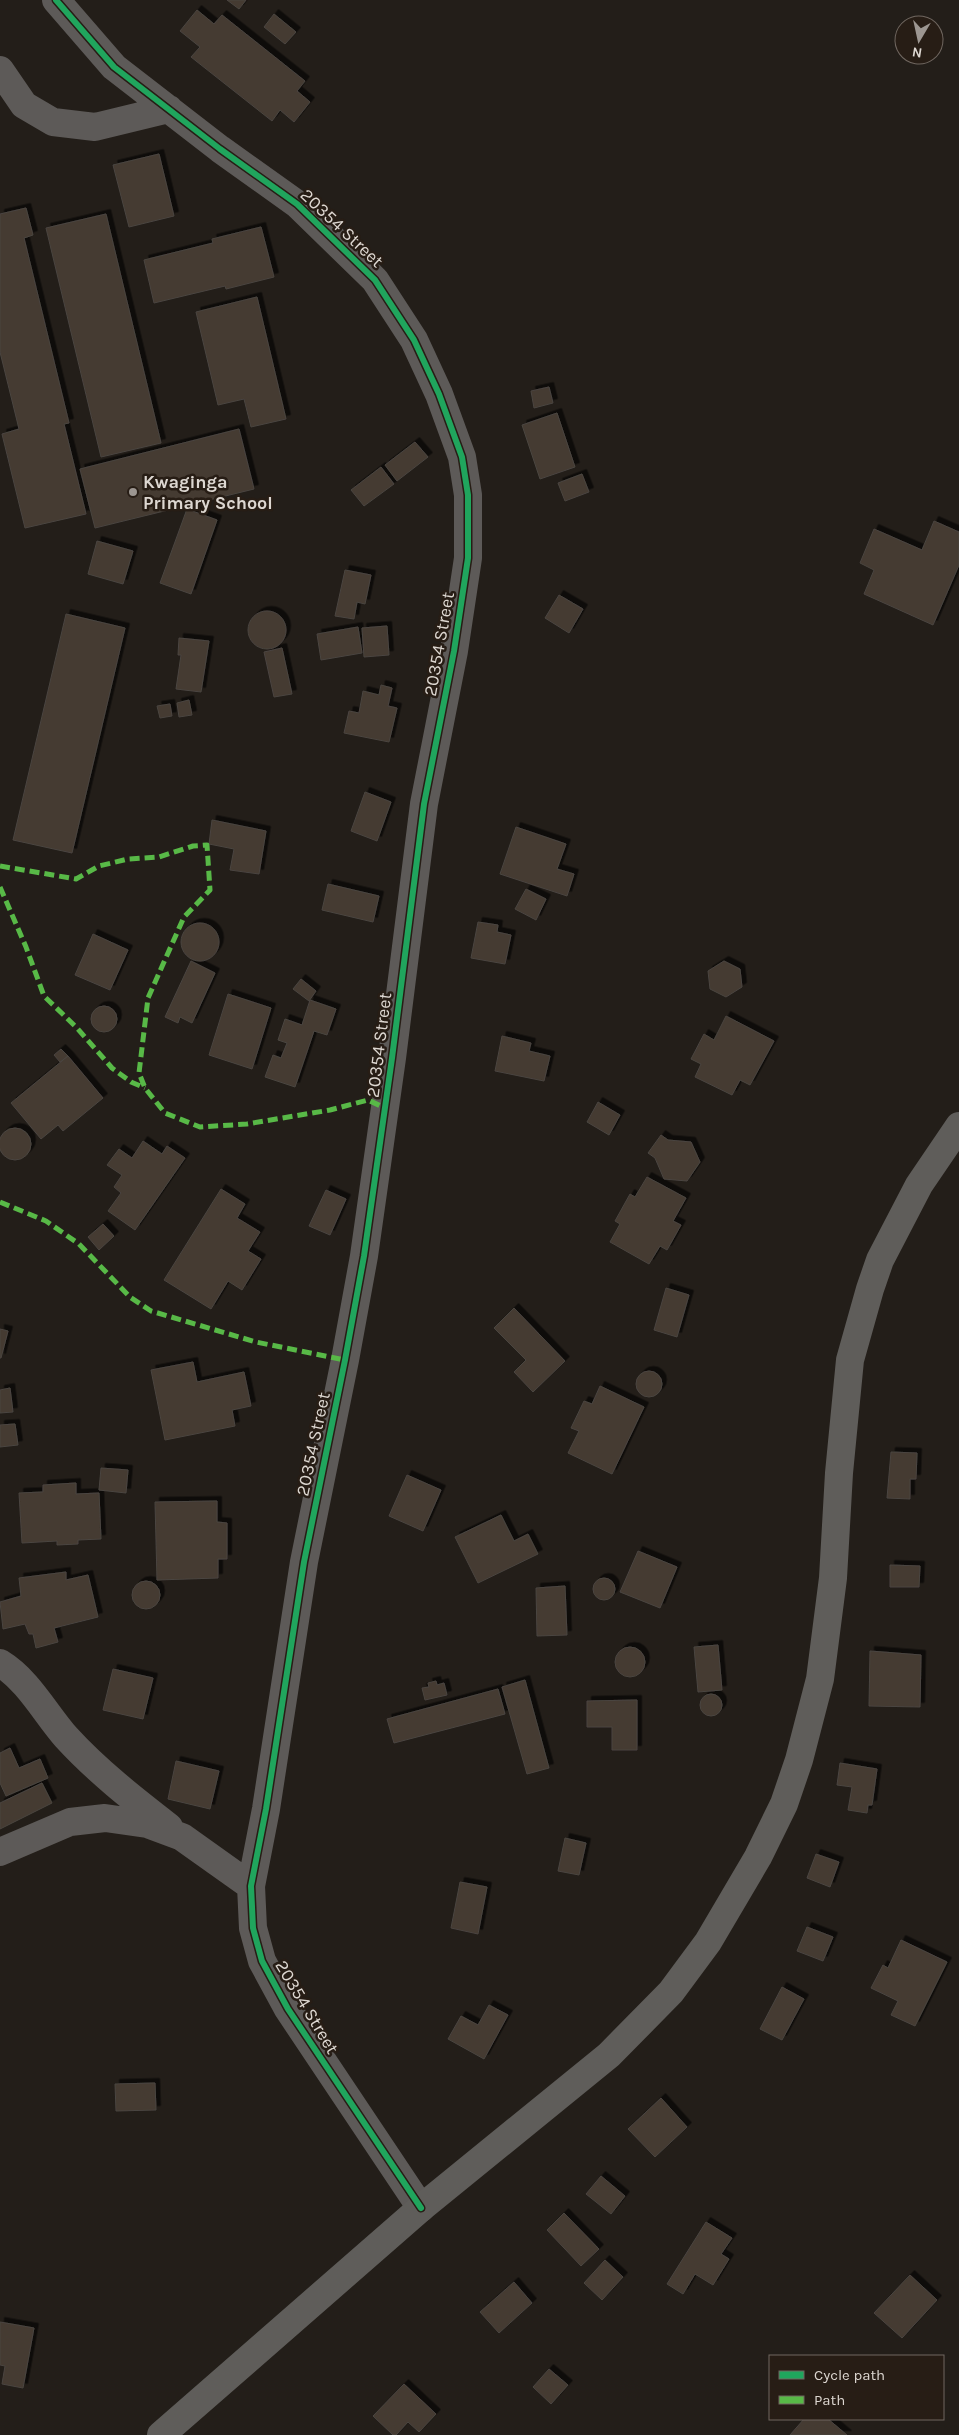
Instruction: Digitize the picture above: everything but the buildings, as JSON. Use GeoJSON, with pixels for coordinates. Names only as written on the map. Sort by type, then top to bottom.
{"type":"FeatureCollection","features":[{"type":"Feature","properties":{"kind":"street","name":"20354 Street"},"geometry":{"type":"LineString","coordinates":[[56,0],[114,67],[220,149],[297,204],[375,280],[414,340],[439,394],[462,457],[470,517],[468,558],[454,652],[424,804],[392,1058],[364,1256],[346,1360],[304,1562],[266,1809],[250,1886],[253,1928],[262,1961],[288,2009],[421,2208]]}},
{"type":"Feature","properties":{"kind":"street"},"geometry":{"type":"LineString","coordinates":[[0,70],[24,105],[53,122],[95,127],[168,109]]}},
{"type":"Feature","properties":{"kind":"street"},"geometry":{"type":"LineString","coordinates":[[161,2435],[421,2208],[609,2055],[665,1999],[708,1942],[762,1848],[784,1804],[799,1760],[820,1679],[833,1578],[844,1415],[850,1360],[861,1321],[880,1260],[919,1186],[959,1126]]}},
{"type":"Feature","properties":{"kind":"street"},"geometry":{"type":"LineString","coordinates":[[0,1663],[24,1685],[66,1737],[110,1780],[182,1837],[250,1886]]}},
{"type":"Feature","properties":{"kind":"street"},"geometry":{"type":"LineString","coordinates":[[0,1852],[70,1822],[105,1818],[147,1824],[182,1837]]}},
{"type":"Feature","properties":{"kind":"marked path"},"geometry":{"type":"LineString","coordinates":[[0,866],[76,879],[99,866],[128,859],[159,857],[193,846],[207,845],[210,890],[184,917],[148,998],[139,1073],[145,1088],[165,1113],[200,1127],[247,1124],[330,1110],[368,1100],[385,1108]]}},
{"type":"Feature","properties":{"kind":"marked path"},"geometry":{"type":"LineString","coordinates":[[0,887],[26,947],[44,996],[77,1028],[112,1068],[131,1082],[145,1088]]}},
{"type":"Feature","properties":{"kind":"marked path"},"geometry":{"type":"LineString","coordinates":[[0,1202],[46,1221],[79,1244],[130,1297],[151,1311],[256,1342],[345,1360]]}},
{"type":"Feature","properties":{"kind":"cycle path"},"geometry":{"type":"LineString","coordinates":[[56,0],[114,67],[220,149],[297,204],[375,280],[414,340],[439,394],[462,457],[468,495],[468,558],[454,651],[424,804],[392,1058],[364,1256],[304,1562],[266,1809],[251,1886],[253,1928],[262,1961],[288,2009],[421,2208]]}},
{"type":"Feature","properties":{"kind":"place","name":"Kwaginga Primary School"},"geometry":{"type":"Point","coordinates":[133,492]}}]}
